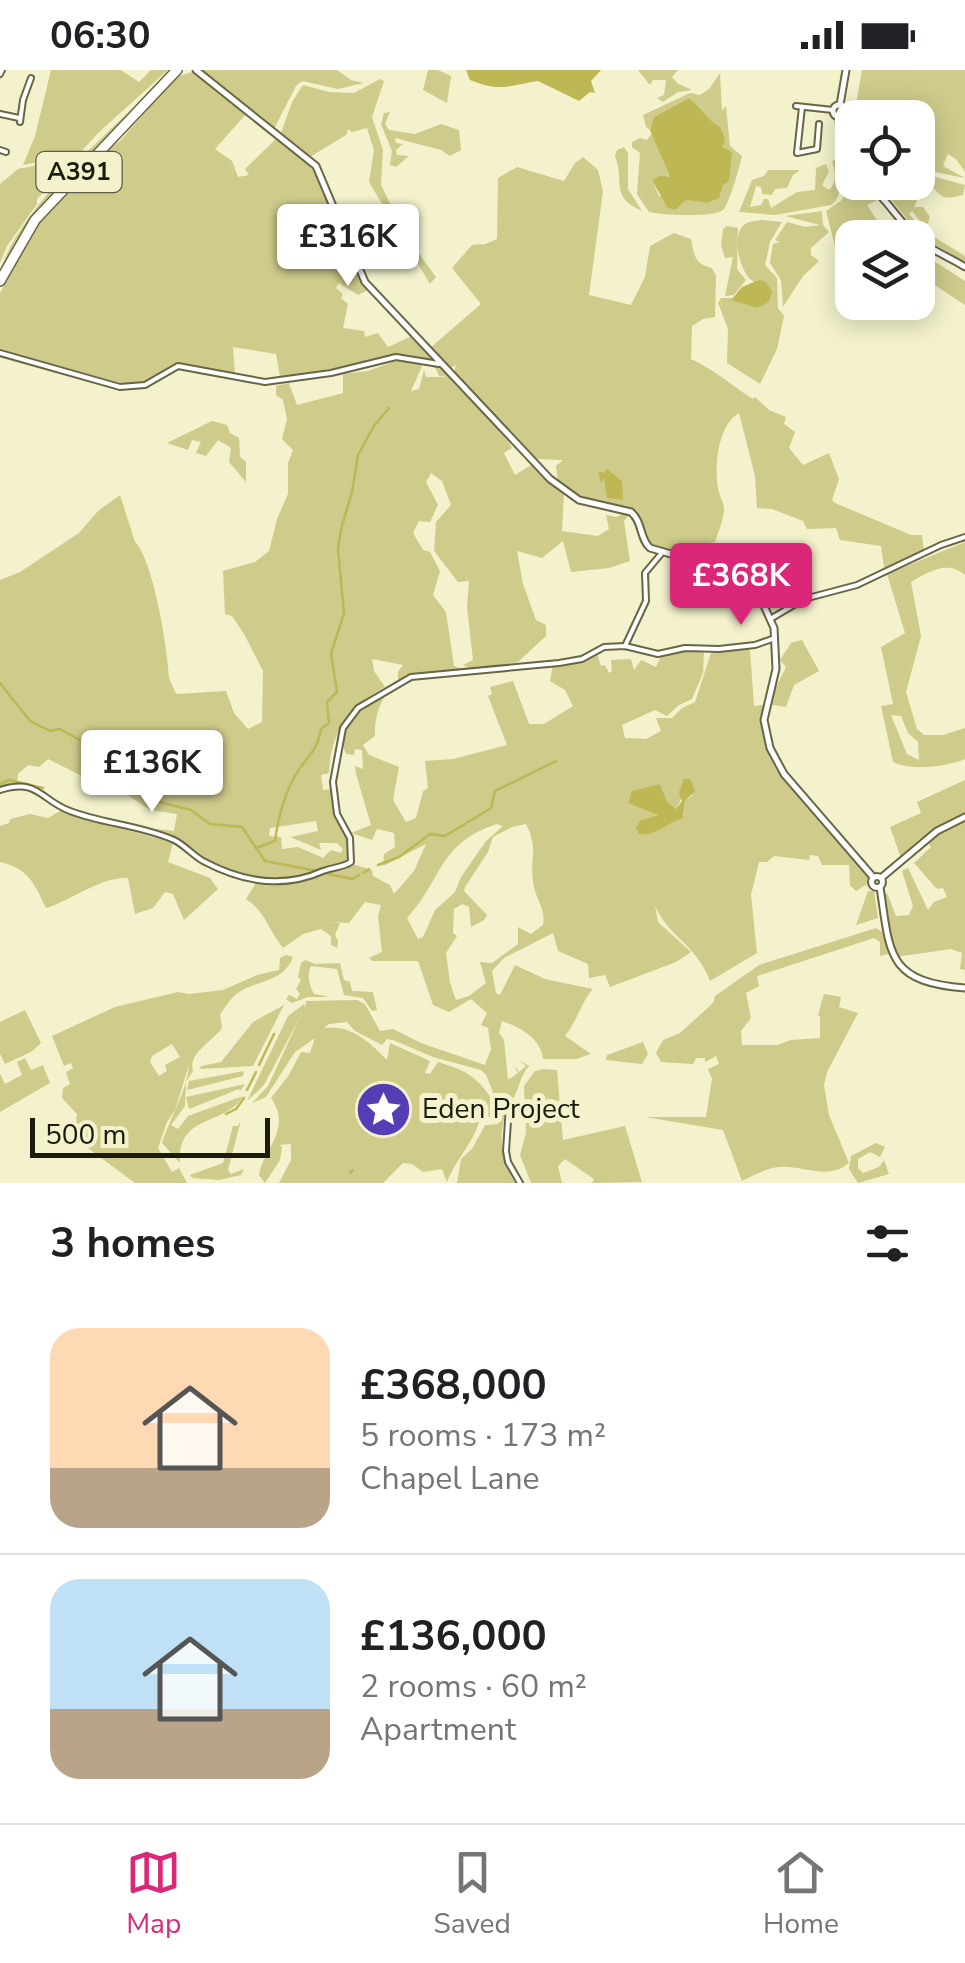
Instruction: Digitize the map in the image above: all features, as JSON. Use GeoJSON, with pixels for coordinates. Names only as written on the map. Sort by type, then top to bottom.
{"type":"FeatureCollection","features":[{"type":"Feature","properties":{"kind":"highway","name":"A391"},"geometry":{"type":"LineString","coordinates":[[0,281],[35,220],[178,71]]}},
{"type":"Feature","properties":{"kind":"street"},"geometry":{"type":"LineString","coordinates":[[197,70],[316,166],[364,282],[556,485],[584,502],[634,514],[643,540],[661,554],[750,578],[772,618],[775,638],[776,669],[764,720],[770,748],[784,774],[877,877]]}},
{"type":"Feature","properties":{"kind":"street"},"geometry":{"type":"LineString","coordinates":[[841,100],[846,70]]}},
{"type":"Feature","properties":{"kind":"street"},"geometry":{"type":"LineString","coordinates":[[0,114],[19,120],[31,78]]}},
{"type":"Feature","properties":{"kind":"street"},"geometry":{"type":"LineString","coordinates":[[819,124],[817,149],[797,152],[799,107],[835,108]]}},
{"type":"Feature","properties":{"kind":"street"},"geometry":{"type":"LineString","coordinates":[[832,110],[835,113]]}},
{"type":"Feature","properties":{"kind":"street"},"geometry":{"type":"LineString","coordinates":[[887,200],[923,243],[965,267]]}},
{"type":"Feature","properties":{"kind":"street"},"geometry":{"type":"LineString","coordinates":[[0,353],[120,387],[145,385],[178,366],[265,382],[331,373],[396,357],[444,366]]}},
{"type":"Feature","properties":{"kind":"street"},"geometry":{"type":"LineString","coordinates":[[772,618],[804,599],[864,582],[965,537]]}},
{"type":"Feature","properties":{"kind":"street"},"geometry":{"type":"LineString","coordinates":[[650,548],[650,563]]}},
{"type":"Feature","properties":{"kind":"street"},"geometry":{"type":"LineString","coordinates":[[625,646],[646,601],[645,573],[661,554]]}},
{"type":"Feature","properties":{"kind":"street"},"geometry":{"type":"LineString","coordinates":[[783,576],[780,578],[786,609]]}},
{"type":"Feature","properties":{"kind":"street"},"geometry":{"type":"LineString","coordinates":[[0,790],[16,785],[33,789],[46,794],[63,809],[177,841],[204,862],[253,882],[302,880],[351,862],[350,838],[337,814],[334,782],[343,728],[370,698],[411,677],[560,663],[604,647],[625,646],[658,654],[685,648],[756,644],[775,638]]}},
{"type":"Feature","properties":{"kind":"street"},"geometry":{"type":"LineString","coordinates":[[965,817],[937,831],[872,885],[880,887],[892,956],[899,968],[932,982],[965,988]]}},
{"type":"Feature","properties":{"kind":"street"},"geometry":{"type":"LineString","coordinates":[[509,1106],[506,1151],[520,1183]]}},
{"type":"Feature","properties":{"kind":"shaded area"},"geometry":{"type":"Polygon","coordinates":[[[51,70],[121,70],[139,82],[151,70],[168,70],[98,133],[69,165],[61,158],[23,165],[35,136],[51,70]]]}},
{"type":"Feature","properties":{"kind":"shaded area"},"geometry":{"type":"Polygon","coordinates":[[[202,70],[337,70],[364,83],[338,89],[302,81],[274,129],[202,70]]]}},
{"type":"Feature","properties":{"kind":"shaded area"},"geometry":{"type":"Polygon","coordinates":[[[428,70],[451,76],[447,103],[423,90],[428,70]]]}},
{"type":"Feature","properties":{"kind":"shaded area"},"geometry":{"type":"Polygon","coordinates":[[[466,70],[601,70],[591,81],[595,93],[590,92],[579,101],[538,81],[505,87],[481,84],[470,80],[466,70]]]}},
{"type":"Feature","properties":{"kind":"shaded area"},"geometry":{"type":"Polygon","coordinates":[[[638,70],[678,70],[672,77],[692,90],[678,92],[663,102],[657,98],[664,95],[666,80],[653,80],[650,85],[638,70]]]}},
{"type":"Feature","properties":{"kind":"shaded area"},"geometry":{"type":"Polygon","coordinates":[[[862,70],[965,70],[965,172],[948,154],[943,166],[965,178],[935,172],[935,100],[857,100],[862,70]]]}},
{"type":"Feature","properties":{"kind":"shaded area"},"geometry":{"type":"Polygon","coordinates":[[[197,72],[246,114],[215,149],[232,161],[238,177],[249,175],[245,169],[276,139],[296,151],[323,186],[368,290],[358,295],[339,283],[336,288],[348,304],[343,328],[364,331],[365,337],[378,333],[388,347],[412,336],[437,361],[395,356],[280,377],[276,354],[233,347],[235,375],[179,363],[144,383],[125,384],[0,351],[0,293],[33,229],[98,157],[121,140],[163,91],[179,76],[197,72]]]}},
{"type":"Feature","properties":{"kind":"shaded area"},"geometry":{"type":"Polygon","coordinates":[[[720,73],[722,111],[726,106],[730,146],[742,156],[725,207],[717,213],[698,215],[649,212],[637,194],[640,153],[632,142],[647,140],[652,133],[670,178],[652,180],[659,196],[707,203],[732,156],[689,98],[654,117],[650,130],[643,115],[690,93],[700,95],[720,73]]]}},
{"type":"Feature","properties":{"kind":"shaded area"},"geometry":{"type":"Polygon","coordinates":[[[167,75],[55,192],[16,244],[0,273],[8,252],[35,209],[167,75]]]}},
{"type":"Feature","properties":{"kind":"shaded area"},"geometry":{"type":"Polygon","coordinates":[[[380,79],[384,81],[372,117],[383,150],[381,185],[406,236],[436,277],[430,284],[369,182],[374,150],[367,128],[352,132],[348,129],[346,135],[310,157],[281,133],[303,85],[354,93],[380,79]]]}},
{"type":"Feature","properties":{"kind":"shaded area"},"geometry":{"type":"Polygon","coordinates":[[[689,98],[720,127],[725,139],[723,147],[732,152],[729,181],[723,185],[719,198],[707,203],[686,200],[675,210],[667,207],[652,180],[670,177],[650,130],[654,117],[689,98]]]}},
{"type":"Feature","properties":{"kind":"shaded area"},"geometry":{"type":"Polygon","coordinates":[[[390,112],[385,124],[389,130],[415,134],[441,124],[459,130],[461,150],[450,156],[395,138],[396,143],[403,144],[396,150],[397,155],[409,156],[396,167],[390,165],[392,151],[381,124],[384,113],[390,112]]]}},
{"type":"Feature","properties":{"kind":"shaded area"},"geometry":{"type":"Polygon","coordinates":[[[624,147],[628,153],[628,189],[642,211],[625,200],[620,187],[615,156],[624,147]]]}},
{"type":"Feature","properties":{"kind":"shaded area"},"geometry":{"type":"Polygon","coordinates":[[[583,157],[598,170],[603,191],[589,295],[631,305],[645,277],[650,246],[674,233],[691,239],[696,258],[712,268],[716,276],[715,317],[692,326],[691,359],[786,417],[784,424],[795,432],[789,448],[803,465],[829,453],[839,479],[832,500],[835,503],[911,535],[922,535],[924,551],[884,568],[881,546],[840,540],[836,528],[807,529],[803,521],[772,509],[757,508],[755,476],[739,413],[726,427],[719,447],[717,479],[724,511],[715,542],[708,543],[703,562],[650,545],[634,510],[584,498],[558,483],[556,466],[563,460],[537,459],[483,408],[454,372],[456,365],[450,368],[430,348],[481,304],[452,268],[472,245],[497,239],[498,178],[517,167],[564,181],[583,157]]]}},
{"type":"Feature","properties":{"kind":"shaded area"},"geometry":{"type":"Polygon","coordinates":[[[835,160],[835,200],[831,205],[775,215],[739,212],[752,180],[768,170],[800,170],[787,188],[775,189],[772,195],[762,194],[761,187],[756,186],[750,207],[768,199],[771,208],[797,192],[815,190],[816,168],[826,164],[829,172],[822,185],[829,190],[834,180],[835,160]]]}},
{"type":"Feature","properties":{"kind":"shaded area"},"geometry":{"type":"Polygon","coordinates":[[[60,161],[66,168],[37,199],[0,263],[0,184],[18,169],[60,161]]]}},
{"type":"Feature","properties":{"kind":"shaded area"},"geometry":{"type":"Polygon","coordinates":[[[935,177],[965,185],[963,195],[949,198],[939,194],[935,177]]]}},
{"type":"Feature","properties":{"kind":"shaded area"},"geometry":{"type":"Polygon","coordinates":[[[842,200],[878,200],[867,205],[877,220],[835,220],[835,246],[826,211],[842,200]]]}},
{"type":"Feature","properties":{"kind":"shaded area"},"geometry":{"type":"Polygon","coordinates":[[[891,200],[917,200],[914,207],[923,207],[930,217],[919,220],[912,211],[909,214],[915,220],[908,220],[891,200]]]}},
{"type":"Feature","properties":{"kind":"shaded area"},"geometry":{"type":"Polygon","coordinates":[[[822,211],[823,225],[829,232],[811,248],[811,255],[819,261],[803,276],[783,307],[781,280],[770,263],[773,244],[780,242],[775,240],[787,222],[805,227],[820,225],[785,216],[822,211]]]}},
{"type":"Feature","properties":{"kind":"shaded area"},"geometry":{"type":"Polygon","coordinates":[[[375,212],[393,239],[374,253],[365,236],[350,244],[344,227],[366,221],[366,216],[375,212]]]}},
{"type":"Feature","properties":{"kind":"shaded area"},"geometry":{"type":"Polygon","coordinates":[[[761,220],[782,222],[770,242],[765,265],[777,278],[778,308],[784,316],[777,349],[760,384],[727,363],[728,329],[718,303],[721,298],[732,298],[757,308],[759,280],[754,282],[745,271],[738,236],[745,224],[761,220]]]}},
{"type":"Feature","properties":{"kind":"shaded area"},"geometry":{"type":"Polygon","coordinates":[[[727,226],[738,228],[737,269],[746,280],[734,295],[725,296],[733,257],[725,258],[721,246],[727,226]]]}},
{"type":"Feature","properties":{"kind":"shaded area"},"geometry":{"type":"Polygon","coordinates":[[[935,238],[965,256],[965,263],[935,245],[935,238]]]}},
{"type":"Feature","properties":{"kind":"shaded area"},"geometry":{"type":"Polygon","coordinates":[[[935,262],[965,281],[965,305],[935,285],[935,262]]]}},
{"type":"Feature","properties":{"kind":"shaded area"},"geometry":{"type":"Polygon","coordinates":[[[759,280],[766,282],[772,292],[769,302],[757,308],[731,300],[742,287],[759,280]]]}},
{"type":"Feature","properties":{"kind":"shaded area"},"geometry":{"type":"Polygon","coordinates":[[[399,360],[416,362],[422,366],[411,391],[419,389],[424,370],[426,377],[450,377],[439,376],[429,364],[447,371],[510,444],[512,448],[504,453],[515,475],[533,464],[564,493],[562,531],[598,536],[609,529],[606,515],[630,514],[624,521],[630,561],[609,568],[571,572],[563,541],[542,558],[517,551],[523,584],[536,620],[546,625],[546,636],[518,662],[471,669],[463,665],[473,660],[467,607],[469,581],[458,582],[434,551],[436,522],[451,505],[442,481],[431,473],[426,482],[438,505],[430,522],[419,521],[413,533],[440,571],[433,595],[446,612],[454,666],[466,670],[410,676],[398,681],[403,665],[372,659],[374,671],[385,687],[362,702],[344,722],[333,745],[329,773],[321,775],[323,790],[331,789],[334,816],[348,839],[349,863],[372,870],[373,876],[390,885],[394,894],[414,871],[426,844],[383,866],[384,854],[395,847],[394,833],[377,829],[372,840],[351,833],[371,825],[355,766],[363,769],[362,750],[346,754],[344,734],[354,717],[388,692],[377,714],[375,736],[363,745],[369,755],[399,767],[393,800],[406,822],[416,818],[423,791],[428,788],[425,761],[453,759],[507,745],[488,696],[492,694],[490,687],[513,681],[529,724],[544,724],[573,706],[565,690],[550,681],[553,665],[583,660],[597,653],[601,666],[605,665],[609,673],[611,660],[631,659],[634,670],[641,660],[656,667],[660,658],[687,650],[704,653],[703,673],[692,699],[667,716],[655,710],[622,725],[625,738],[646,739],[661,731],[656,718],[672,718],[695,702],[711,653],[742,647],[750,650],[754,706],[763,705],[762,726],[777,771],[869,876],[869,883],[856,891],[850,885],[849,865],[822,865],[818,856],[810,855],[809,860],[774,856],[759,862],[751,895],[757,953],[710,981],[697,958],[666,924],[655,905],[658,922],[691,952],[676,962],[610,987],[605,975],[589,978],[588,964],[558,951],[553,933],[504,958],[492,971],[496,993],[500,995],[515,965],[545,979],[593,989],[565,1036],[591,1054],[576,1059],[543,1059],[534,1039],[502,1021],[499,1033],[504,1040],[508,1080],[518,1073],[513,1064],[519,1072],[526,1066],[519,1060],[529,1066],[509,1103],[497,1102],[481,1070],[433,1057],[393,1040],[387,1039],[382,1045],[355,1031],[347,1022],[324,1028],[351,1032],[387,1060],[390,1043],[430,1061],[425,1073],[430,1074],[438,1062],[474,1078],[499,1109],[506,1111],[502,1147],[515,1183],[457,1183],[461,1159],[472,1149],[485,1125],[498,1124],[497,1119],[481,1115],[447,1182],[442,1169],[423,1172],[403,1163],[383,1183],[279,1183],[291,1160],[291,1144],[279,1145],[280,1160],[265,1183],[259,1175],[279,1119],[271,1098],[301,1052],[310,1053],[315,1038],[295,1052],[266,1097],[252,1103],[268,1086],[301,1015],[264,1085],[247,1101],[288,1016],[304,1004],[305,1008],[306,1001],[357,1000],[365,1004],[380,1031],[393,1029],[485,1065],[491,1049],[488,1028],[481,1025],[487,1013],[471,999],[449,1012],[433,1005],[418,961],[369,958],[382,952],[378,916],[381,905],[365,902],[349,923],[328,922],[340,923],[335,935],[337,948],[331,945],[331,936],[321,929],[303,934],[283,948],[262,915],[246,899],[257,881],[204,859],[178,839],[147,828],[174,831],[177,814],[150,810],[106,781],[80,775],[48,759],[39,767],[28,765],[18,774],[17,782],[0,787],[0,580],[20,572],[79,533],[98,511],[120,495],[135,542],[148,566],[163,627],[169,678],[176,694],[226,691],[234,713],[248,729],[262,722],[263,671],[232,616],[225,614],[223,571],[255,562],[269,551],[288,494],[288,463],[293,450],[282,439],[287,419],[276,386],[289,383],[297,405],[343,393],[343,374],[368,371],[399,360]],[[660,784],[628,803],[657,812],[658,815],[641,820],[639,834],[644,834],[684,815],[685,801],[693,795],[683,796],[676,809],[667,801],[660,784]],[[316,821],[270,828],[269,836],[281,837],[282,849],[298,847],[323,858],[331,850],[341,853],[343,849],[337,843],[319,843],[321,850],[290,837],[318,831],[316,821]],[[497,824],[478,832],[452,852],[407,918],[418,939],[423,937],[435,910],[455,892],[486,841],[503,826],[497,824]],[[526,824],[493,837],[465,887],[464,891],[487,915],[484,920],[471,927],[469,907],[462,904],[454,909],[453,933],[457,936],[446,953],[456,1000],[486,983],[480,962],[492,963],[518,944],[518,927],[531,934],[543,925],[533,878],[530,834],[526,824]]]}},
{"type":"Feature","properties":{"kind":"shaded area"},"geometry":{"type":"Polygon","coordinates":[[[212,421],[227,425],[230,433],[239,438],[240,457],[246,462],[246,482],[229,462],[231,448],[218,440],[206,456],[196,453],[201,442],[192,440],[188,450],[167,443],[212,421]]]}},
{"type":"Feature","properties":{"kind":"shaded area"},"geometry":{"type":"Polygon","coordinates":[[[607,469],[622,481],[623,500],[607,498],[604,478],[601,483],[598,471],[603,473],[607,469]]]}},
{"type":"Feature","properties":{"kind":"shaded area"},"geometry":{"type":"Polygon","coordinates":[[[965,542],[965,575],[945,568],[911,582],[921,636],[906,692],[917,729],[924,735],[943,735],[965,728],[965,759],[929,767],[893,762],[881,706],[893,704],[881,647],[905,633],[887,574],[965,542]],[[891,715],[907,754],[919,760],[918,742],[908,733],[901,716],[891,715]]]}},
{"type":"Feature","properties":{"kind":"shaded area"},"geometry":{"type":"Polygon","coordinates":[[[802,640],[819,671],[794,685],[786,707],[768,704],[786,667],[780,660],[791,643],[802,640]]]}},
{"type":"Feature","properties":{"kind":"shaded area"},"geometry":{"type":"Polygon","coordinates":[[[684,779],[690,779],[695,791],[685,801],[683,818],[655,832],[639,834],[636,827],[641,820],[658,815],[628,803],[632,791],[660,784],[667,801],[676,809],[682,801],[679,792],[684,779]]]}},
{"type":"Feature","properties":{"kind":"shaded area"},"geometry":{"type":"Polygon","coordinates":[[[965,780],[965,813],[935,828],[901,858],[890,827],[921,813],[917,802],[965,780]]]}},
{"type":"Feature","properties":{"kind":"shaded area"},"geometry":{"type":"Polygon","coordinates":[[[60,811],[173,843],[168,862],[210,878],[218,889],[184,920],[173,894],[165,892],[153,908],[135,914],[128,878],[96,885],[46,908],[29,878],[0,862],[0,826],[30,814],[48,818],[60,811]]]}},
{"type":"Feature","properties":{"kind":"shaded area"},"geometry":{"type":"Polygon","coordinates":[[[965,821],[965,970],[960,969],[962,953],[951,949],[895,957],[884,891],[896,916],[909,915],[913,906],[902,871],[908,868],[928,910],[934,902],[947,897],[943,888],[937,889],[914,863],[931,847],[928,842],[939,832],[965,821]]]}},
{"type":"Feature","properties":{"kind":"shaded area"},"geometry":{"type":"Polygon","coordinates":[[[868,891],[874,891],[878,918],[856,925],[868,891]]]}},
{"type":"Feature","properties":{"kind":"shaded area"},"geometry":{"type":"Polygon","coordinates":[[[876,928],[884,933],[889,954],[880,956],[880,942],[874,938],[757,976],[759,986],[746,993],[751,1018],[741,1031],[742,1045],[777,1045],[820,1038],[818,1015],[824,994],[841,997],[839,1007],[858,1013],[824,1085],[829,1115],[849,1163],[824,1172],[774,1168],[742,1181],[723,1130],[645,1117],[706,1117],[712,1079],[708,1069],[719,1064],[716,1056],[705,1062],[705,1058],[696,1058],[693,1064],[661,1062],[656,1053],[663,1040],[680,1033],[713,1003],[715,996],[759,965],[876,928]]]}},
{"type":"Feature","properties":{"kind":"shaded area"},"geometry":{"type":"Polygon","coordinates":[[[293,957],[276,977],[235,995],[220,1015],[222,1028],[194,1059],[186,1082],[185,1106],[171,1125],[178,1129],[188,1116],[243,1096],[235,1106],[186,1136],[180,1163],[162,1143],[189,1065],[158,1148],[172,1172],[179,1168],[187,1183],[135,1183],[85,1146],[75,1129],[77,1114],[62,1098],[63,1088],[70,1084],[66,1072],[73,1068],[71,1063],[64,1066],[52,1036],[115,1007],[178,992],[223,990],[279,970],[280,958],[293,957]],[[172,1044],[152,1056],[150,1062],[159,1076],[167,1071],[165,1065],[180,1057],[172,1044]]]}},
{"type":"Feature","properties":{"kind":"shaded area"},"geometry":{"type":"Polygon","coordinates":[[[305,960],[315,964],[340,963],[344,980],[350,982],[352,991],[373,992],[377,1010],[372,1011],[363,998],[344,995],[337,969],[311,966],[310,970],[314,994],[330,997],[308,997],[292,1003],[286,999],[289,995],[297,999],[300,994],[296,989],[305,960]]]}},
{"type":"Feature","properties":{"kind":"shaded area"},"geometry":{"type":"Polygon","coordinates":[[[284,1005],[253,1066],[200,1069],[221,1062],[253,1022],[284,1005]]]}},
{"type":"Feature","properties":{"kind":"shaded area"},"geometry":{"type":"Polygon","coordinates":[[[25,1010],[41,1043],[5,1064],[0,1054],[0,1022],[25,1010]]]}},
{"type":"Feature","properties":{"kind":"shaded area"},"geometry":{"type":"Polygon","coordinates":[[[643,1042],[648,1054],[642,1064],[606,1060],[607,1055],[643,1042]]]}},
{"type":"Feature","properties":{"kind":"shaded area"},"geometry":{"type":"Polygon","coordinates":[[[25,1058],[31,1070],[43,1065],[50,1083],[0,1112],[0,1074],[5,1084],[22,1075],[17,1062],[25,1058]]]}},
{"type":"Feature","properties":{"kind":"shaded area"},"geometry":{"type":"Polygon","coordinates":[[[557,1070],[563,1140],[625,1126],[642,1182],[592,1183],[594,1179],[565,1159],[558,1166],[562,1183],[531,1183],[520,1155],[526,1133],[524,1086],[535,1071],[557,1070]]]}},
{"type":"Feature","properties":{"kind":"shaded area"},"geometry":{"type":"Polygon","coordinates":[[[244,1071],[243,1076],[187,1090],[189,1081],[244,1071]]]}},
{"type":"Feature","properties":{"kind":"shaded area"},"geometry":{"type":"Polygon","coordinates":[[[245,1084],[240,1091],[189,1109],[186,1097],[245,1084]]]}},
{"type":"Feature","properties":{"kind":"shaded area"},"geometry":{"type":"Polygon","coordinates":[[[241,1120],[228,1170],[231,1174],[244,1169],[241,1175],[219,1180],[192,1178],[190,1175],[223,1163],[233,1126],[241,1120]]]}},
{"type":"Feature","properties":{"kind":"shaded area"},"geometry":{"type":"Polygon","coordinates":[[[876,1143],[885,1147],[880,1157],[870,1152],[858,1159],[858,1168],[863,1173],[879,1167],[884,1160],[889,1174],[858,1183],[849,1169],[851,1156],[876,1143]]]}},
{"type":"Feature","properties":{"kind":"waterway"},"geometry":{"type":"LineString","coordinates":[[256,848],[275,841],[290,786],[314,750],[321,729],[329,723],[327,702],[337,692],[331,654],[344,613],[338,549],[341,529],[358,455],[389,408]]}},
{"type":"Feature","properties":{"kind":"waterway"},"geometry":{"type":"LineString","coordinates":[[0,683],[30,721],[50,731],[60,729],[119,762],[152,800],[191,810],[210,824],[242,827],[265,861],[317,871]]}},
{"type":"Feature","properties":{"kind":"waterway"},"geometry":{"type":"LineString","coordinates":[[378,865],[399,857],[430,834],[445,836],[491,808],[495,791],[556,761]]}},
{"type":"Feature","properties":{"kind":"waterway"},"geometry":{"type":"LineString","coordinates":[[0,784],[9,780],[43,788]]}},
{"type":"Feature","properties":{"kind":"waterway"},"geometry":{"type":"LineString","coordinates":[[363,873],[369,869]]}},
{"type":"Feature","properties":{"kind":"waterway"},"geometry":{"type":"LineString","coordinates":[[324,873],[352,879],[359,875]]}},
{"type":"Feature","properties":{"kind":"waterway"},"geometry":{"type":"LineString","coordinates":[[259,1065],[274,1034]]}},
{"type":"Feature","properties":{"kind":"waterway"},"geometry":{"type":"LineString","coordinates":[[247,1090],[256,1072]]}},
{"type":"Feature","properties":{"kind":"waterway"},"geometry":{"type":"LineString","coordinates":[[226,1114],[244,1098]]}},
{"type":"Feature","properties":{"kind":"waterway"},"geometry":{"type":"LineString","coordinates":[[350,1173],[353,1170]]}},
{"type":"Feature","properties":{"kind":"place","name":"Eden Project"},"geometry":{"type":"Point","coordinates":[383,1109]}}]}
